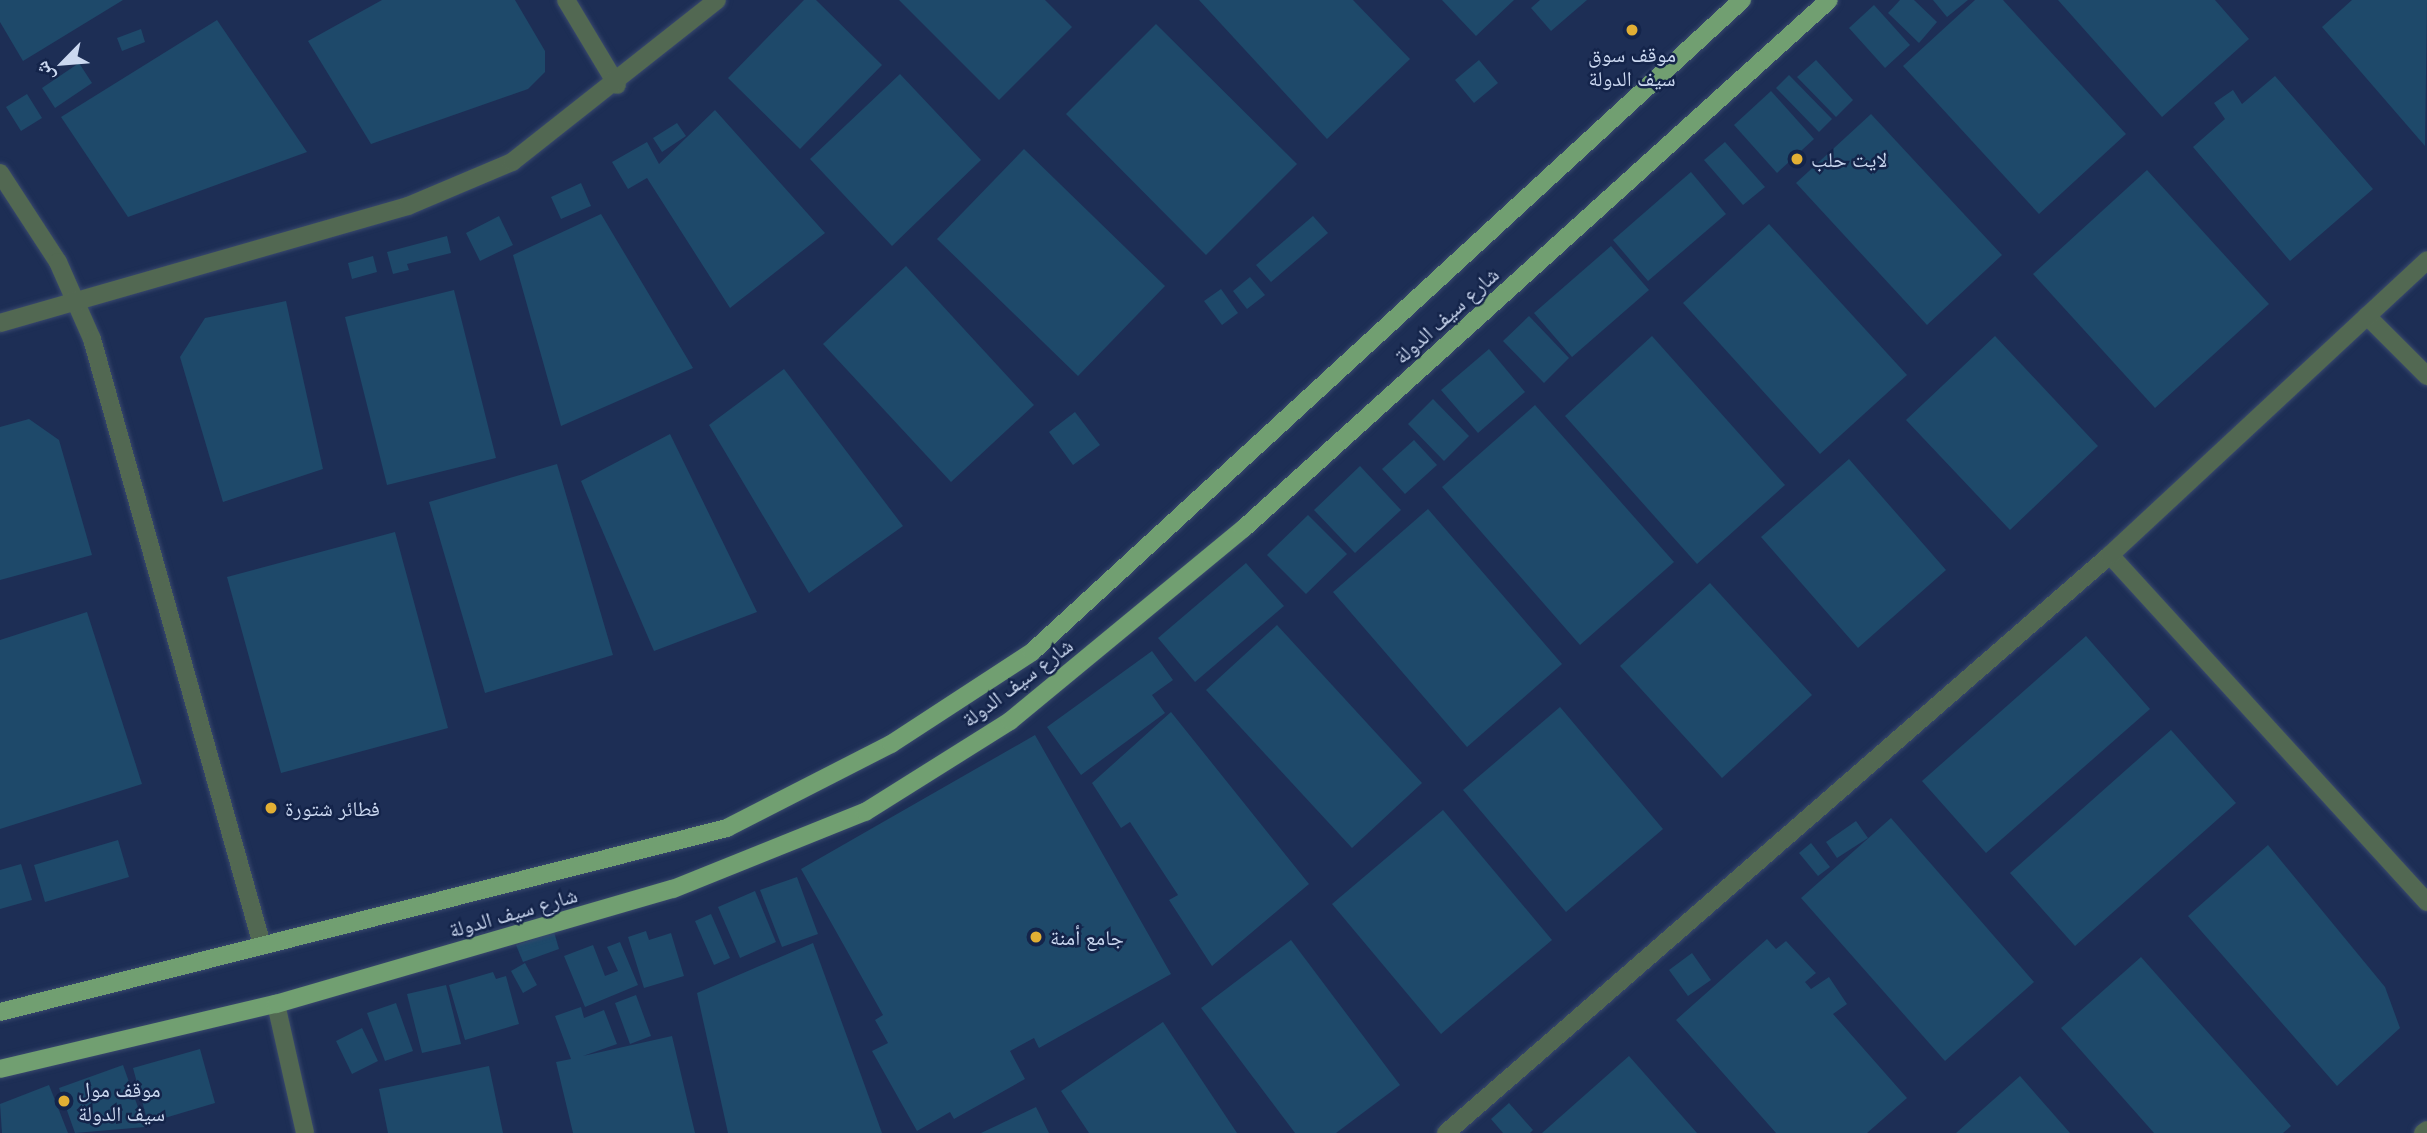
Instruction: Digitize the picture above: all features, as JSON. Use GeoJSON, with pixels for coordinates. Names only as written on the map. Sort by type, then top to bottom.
{"type":"FeatureCollection","features":[{"type":"Feature","properties":{"kind":"main road","name":"شارع سيف الدولة"},"geometry":{"type":"LineString","coordinates":[[0,1012],[727,828],[891,744],[1032,652],[1742,0]]}},
{"type":"Feature","properties":{"kind":"main road","name":"شارع سيف الدولة"},"geometry":{"type":"LineString","coordinates":[[0,1069],[276,1004],[673,889],[865,812],[1010,721],[1243,529],[1829,0]]}},
{"type":"Feature","properties":{"kind":"street"},"geometry":{"type":"LineString","coordinates":[[566,0],[617,85]]}},
{"type":"Feature","properties":{"kind":"street"},"geometry":{"type":"LineString","coordinates":[[0,323],[408,206],[512,162],[617,85],[717,0]]}},
{"type":"Feature","properties":{"kind":"street"},"geometry":{"type":"LineString","coordinates":[[0,173],[79,299],[262,945]]}},
{"type":"Feature","properties":{"kind":"street"},"geometry":{"type":"LineString","coordinates":[[1446,1133],[2110,555],[2427,260]]}},
{"type":"Feature","properties":{"kind":"street"},"geometry":{"type":"LineString","coordinates":[[2367,316],[2427,376]]}},
{"type":"Feature","properties":{"kind":"street"},"geometry":{"type":"LineString","coordinates":[[2110,555],[2427,902]]}},
{"type":"Feature","properties":{"kind":"street"},"geometry":{"type":"LineString","coordinates":[[276,1004],[305,1133]]}},
{"type":"Feature","properties":{"kind":"building"},"geometry":{"type":"Polygon","coordinates":[[[0,0],[123,0],[23,61],[0,22],[0,0]]]}},
{"type":"Feature","properties":{"kind":"building"},"geometry":{"type":"Polygon","coordinates":[[[382,0],[515,0],[545,51],[545,72],[528,89],[371,144],[308,41],[382,0]]]}},
{"type":"Feature","properties":{"kind":"building"},"geometry":{"type":"Polygon","coordinates":[[[804,0],[816,0],[882,65],[800,149],[728,78],[804,0]]]}},
{"type":"Feature","properties":{"kind":"building"},"geometry":{"type":"Polygon","coordinates":[[[899,0],[1045,0],[1072,27],[999,100],[899,0]]]}},
{"type":"Feature","properties":{"kind":"building"},"geometry":{"type":"Polygon","coordinates":[[[1199,0],[1353,0],[1410,59],[1327,139],[1199,0]]]}},
{"type":"Feature","properties":{"kind":"building"},"geometry":{"type":"Polygon","coordinates":[[[1442,0],[1514,0],[1476,36],[1442,0]]]}},
{"type":"Feature","properties":{"kind":"building"},"geometry":{"type":"Polygon","coordinates":[[[1540,0],[1587,0],[1551,31],[1531,8],[1540,0]]]}},
{"type":"Feature","properties":{"kind":"building"},"geometry":{"type":"Polygon","coordinates":[[[1900,0],[1914,0],[1937,22],[1919,43],[1888,13],[1900,0]]]}},
{"type":"Feature","properties":{"kind":"building"},"geometry":{"type":"Polygon","coordinates":[[[1933,0],[1968,0],[1947,17],[1933,0]]]}},
{"type":"Feature","properties":{"kind":"building"},"geometry":{"type":"Polygon","coordinates":[[[1975,0],[2003,0],[2126,134],[2039,214],[1903,66],[1975,0]]]}},
{"type":"Feature","properties":{"kind":"building"},"geometry":{"type":"Polygon","coordinates":[[[2058,0],[2215,0],[2249,39],[2162,117],[2058,0]]]}},
{"type":"Feature","properties":{"kind":"building"},"geometry":{"type":"Polygon","coordinates":[[[2352,0],[2427,0],[2425,146],[2322,27],[2352,0]]]}},
{"type":"Feature","properties":{"kind":"building"},"geometry":{"type":"Polygon","coordinates":[[[1874,5],[1910,45],[1885,68],[1849,28],[1874,5]]]}},
{"type":"Feature","properties":{"kind":"building"},"geometry":{"type":"Polygon","coordinates":[[[217,20],[307,152],[128,217],[61,117],[217,20]]]}},
{"type":"Feature","properties":{"kind":"building"},"geometry":{"type":"Polygon","coordinates":[[[1156,24],[1297,164],[1206,255],[1066,114],[1156,24]]]}},
{"type":"Feature","properties":{"kind":"building"},"geometry":{"type":"Polygon","coordinates":[[[141,29],[145,42],[122,51],[117,38],[141,29]]]}},
{"type":"Feature","properties":{"kind":"building"},"geometry":{"type":"Polygon","coordinates":[[[1479,60],[1498,83],[1474,103],[1455,80],[1479,60]]]}},
{"type":"Feature","properties":{"kind":"building"},"geometry":{"type":"Polygon","coordinates":[[[1816,60],[1853,100],[1836,117],[1797,77],[1816,60]]]}},
{"type":"Feature","properties":{"kind":"building"},"geometry":{"type":"Polygon","coordinates":[[[79,63],[92,83],[55,108],[42,88],[79,63]]]}},
{"type":"Feature","properties":{"kind":"building"},"geometry":{"type":"Polygon","coordinates":[[[900,74],[981,160],[892,246],[810,159],[900,74]]]}},
{"type":"Feature","properties":{"kind":"building"},"geometry":{"type":"Polygon","coordinates":[[[1789,75],[1832,119],[1819,132],[1776,88],[1789,75]]]}},
{"type":"Feature","properties":{"kind":"building"},"geometry":{"type":"Polygon","coordinates":[[[2275,76],[2373,189],[2290,261],[2193,147],[2225,119],[2214,103],[2233,90],[2242,104],[2275,76]]]}},
{"type":"Feature","properties":{"kind":"building"},"geometry":{"type":"Polygon","coordinates":[[[1771,91],[1814,139],[1777,173],[1734,125],[1771,91]]]}},
{"type":"Feature","properties":{"kind":"building"},"geometry":{"type":"Polygon","coordinates":[[[27,94],[42,118],[21,131],[6,107],[27,94]]]}},
{"type":"Feature","properties":{"kind":"building"},"geometry":{"type":"Polygon","coordinates":[[[715,110],[825,233],[730,308],[647,178],[628,189],[612,162],[647,142],[659,164],[715,110]]]}},
{"type":"Feature","properties":{"kind":"building"},"geometry":{"type":"Polygon","coordinates":[[[1871,114],[2002,255],[1927,325],[1796,183],[1871,114]]]}},
{"type":"Feature","properties":{"kind":"building"},"geometry":{"type":"Polygon","coordinates":[[[677,123],[686,136],[662,152],[653,138],[677,123]]]}},
{"type":"Feature","properties":{"kind":"building"},"geometry":{"type":"Polygon","coordinates":[[[1725,142],[1765,187],[1743,205],[1704,160],[1725,142]]]}},
{"type":"Feature","properties":{"kind":"building"},"geometry":{"type":"Polygon","coordinates":[[[1024,149],[1165,286],[1078,376],[937,239],[1024,149]]]}},
{"type":"Feature","properties":{"kind":"building"},"geometry":{"type":"Polygon","coordinates":[[[2147,170],[2269,304],[2155,408],[2033,274],[2147,170]]]}},
{"type":"Feature","properties":{"kind":"building"},"geometry":{"type":"Polygon","coordinates":[[[1691,172],[1726,214],[1648,281],[1613,240],[1691,172]]]}},
{"type":"Feature","properties":{"kind":"building"},"geometry":{"type":"Polygon","coordinates":[[[581,183],[591,206],[561,219],[551,197],[581,183]]]}},
{"type":"Feature","properties":{"kind":"building"},"geometry":{"type":"Polygon","coordinates":[[[601,214],[693,368],[561,426],[513,255],[601,214]]]}},
{"type":"Feature","properties":{"kind":"building"},"geometry":{"type":"Polygon","coordinates":[[[499,216],[513,245],[480,261],[466,233],[499,216]]]}},
{"type":"Feature","properties":{"kind":"building"},"geometry":{"type":"Polygon","coordinates":[[[1313,216],[1328,233],[1271,282],[1256,265],[1313,216]]]}},
{"type":"Feature","properties":{"kind":"building"},"geometry":{"type":"Polygon","coordinates":[[[1769,224],[1907,375],[1820,454],[1683,303],[1769,224]]]}},
{"type":"Feature","properties":{"kind":"building"},"geometry":{"type":"Polygon","coordinates":[[[447,236],[451,253],[407,264],[409,270],[393,274],[387,252],[447,236]]]}},
{"type":"Feature","properties":{"kind":"building"},"geometry":{"type":"Polygon","coordinates":[[[1611,246],[1649,290],[1572,357],[1534,313],[1611,246]]]}},
{"type":"Feature","properties":{"kind":"building"},"geometry":{"type":"Polygon","coordinates":[[[373,256],[377,272],[352,279],[348,263],[373,256]]]}},
{"type":"Feature","properties":{"kind":"building"},"geometry":{"type":"Polygon","coordinates":[[[906,266],[1034,405],[951,482],[823,344],[906,266]]]}},
{"type":"Feature","properties":{"kind":"building"},"geometry":{"type":"Polygon","coordinates":[[[1250,277],[1265,295],[1247,309],[1233,291],[1250,277]]]}},
{"type":"Feature","properties":{"kind":"building"},"geometry":{"type":"Polygon","coordinates":[[[1221,289],[1238,313],[1222,325],[1204,301],[1221,289]]]}},
{"type":"Feature","properties":{"kind":"building"},"geometry":{"type":"Polygon","coordinates":[[[454,290],[496,458],[387,485],[345,317],[454,290]]]}},
{"type":"Feature","properties":{"kind":"building"},"geometry":{"type":"Polygon","coordinates":[[[286,301],[323,469],[223,502],[180,357],[205,318],[286,301]]]}},
{"type":"Feature","properties":{"kind":"building"},"geometry":{"type":"Polygon","coordinates":[[[1529,316],[1569,358],[1544,383],[1503,341],[1529,316]]]}},
{"type":"Feature","properties":{"kind":"building"},"geometry":{"type":"Polygon","coordinates":[[[1652,336],[1785,485],[1697,564],[1565,416],[1652,336]]]}},
{"type":"Feature","properties":{"kind":"building"},"geometry":{"type":"Polygon","coordinates":[[[1995,336],[2098,446],[2010,530],[1906,420],[1995,336]]]}},
{"type":"Feature","properties":{"kind":"building"},"geometry":{"type":"Polygon","coordinates":[[[1489,349],[1525,392],[1478,433],[1441,390],[1489,349]]]}},
{"type":"Feature","properties":{"kind":"building"},"geometry":{"type":"Polygon","coordinates":[[[784,369],[903,526],[809,593],[709,425],[784,369]]]}},
{"type":"Feature","properties":{"kind":"building"},"geometry":{"type":"Polygon","coordinates":[[[1433,399],[1469,436],[1444,461],[1408,424],[1433,399]]]}},
{"type":"Feature","properties":{"kind":"building"},"geometry":{"type":"Polygon","coordinates":[[[1535,405],[1674,562],[1580,645],[1442,487],[1535,405]]]}},
{"type":"Feature","properties":{"kind":"building"},"geometry":{"type":"Polygon","coordinates":[[[1075,412],[1100,445],[1073,465],[1049,432],[1075,412]]]}},
{"type":"Feature","properties":{"kind":"building"},"geometry":{"type":"Polygon","coordinates":[[[29,419],[59,440],[92,555],[0,580],[0,427],[29,419]]]}},
{"type":"Feature","properties":{"kind":"building"},"geometry":{"type":"Polygon","coordinates":[[[670,434],[757,612],[654,651],[581,481],[670,434]]]}},
{"type":"Feature","properties":{"kind":"building"},"geometry":{"type":"Polygon","coordinates":[[[1414,440],[1437,465],[1405,494],[1382,469],[1414,440]]]}},
{"type":"Feature","properties":{"kind":"building"},"geometry":{"type":"Polygon","coordinates":[[[1849,459],[1946,570],[1858,648],[1761,537],[1849,459]]]}},
{"type":"Feature","properties":{"kind":"building"},"geometry":{"type":"Polygon","coordinates":[[[557,464],[613,655],[485,693],[429,502],[557,464]]]}},
{"type":"Feature","properties":{"kind":"building"},"geometry":{"type":"Polygon","coordinates":[[[1360,466],[1401,510],[1355,553],[1314,510],[1360,466]]]}},
{"type":"Feature","properties":{"kind":"building"},"geometry":{"type":"Polygon","coordinates":[[[1428,509],[1562,664],[1467,747],[1333,592],[1428,509]]]}},
{"type":"Feature","properties":{"kind":"building"},"geometry":{"type":"Polygon","coordinates":[[[1308,515],[1347,554],[1306,594],[1267,555],[1308,515]]]}},
{"type":"Feature","properties":{"kind":"building"},"geometry":{"type":"Polygon","coordinates":[[[395,532],[448,728],[281,773],[227,577],[395,532]]]}},
{"type":"Feature","properties":{"kind":"building"},"geometry":{"type":"Polygon","coordinates":[[[1246,563],[1284,606],[1195,682],[1158,638],[1246,563]]]}},
{"type":"Feature","properties":{"kind":"building"},"geometry":{"type":"Polygon","coordinates":[[[1710,583],[1812,695],[1722,778],[1620,666],[1710,583]]]}},
{"type":"Feature","properties":{"kind":"building"},"geometry":{"type":"Polygon","coordinates":[[[87,612],[142,784],[0,829],[0,640],[87,612]]]}},
{"type":"Feature","properties":{"kind":"building"},"geometry":{"type":"Polygon","coordinates":[[[1277,625],[1422,783],[1352,848],[1206,690],[1277,625]]]}},
{"type":"Feature","properties":{"kind":"building"},"geometry":{"type":"Polygon","coordinates":[[[2086,636],[2150,709],[1986,853],[1922,781],[2086,636]]]}},
{"type":"Feature","properties":{"kind":"building"},"geometry":{"type":"Polygon","coordinates":[[[1152,651],[1173,680],[1152,695],[1165,713],[1081,775],[1047,727],[1152,651]]]}},
{"type":"Feature","properties":{"kind":"building"},"geometry":{"type":"Polygon","coordinates":[[[1560,707],[1663,829],[1566,912],[1463,790],[1560,707]]]}},
{"type":"Feature","properties":{"kind":"building"},"geometry":{"type":"Polygon","coordinates":[[[1171,712],[1309,884],[1212,966],[1169,900],[1178,895],[1130,822],[1121,828],[1092,783],[1171,712]]]}},
{"type":"Feature","properties":{"kind":"building"},"geometry":{"type":"Polygon","coordinates":[[[2171,730],[2236,803],[2075,946],[2010,873],[2171,730]]]}},
{"type":"Feature","properties":{"kind":"building"},"geometry":{"type":"Polygon","coordinates":[[[1035,735],[1171,974],[1039,1048],[1034,1038],[1010,1051],[1025,1079],[954,1119],[950,1112],[917,1131],[872,1051],[888,1043],[875,1020],[883,1015],[801,869],[1035,735]]]}},
{"type":"Feature","properties":{"kind":"building"},"geometry":{"type":"Polygon","coordinates":[[[1443,810],[1552,940],[1441,1034],[1332,904],[1443,810]]]}},
{"type":"Feature","properties":{"kind":"building"},"geometry":{"type":"Polygon","coordinates":[[[1891,818],[2034,982],[1945,1061],[1801,898],[1891,818]]]}},
{"type":"Feature","properties":{"kind":"building"},"geometry":{"type":"Polygon","coordinates":[[[1856,821],[1868,838],[1837,858],[1826,842],[1856,821]]]}},
{"type":"Feature","properties":{"kind":"building"},"geometry":{"type":"Polygon","coordinates":[[[118,840],[129,877],[45,902],[34,865],[118,840]]]}},
{"type":"Feature","properties":{"kind":"building"},"geometry":{"type":"Polygon","coordinates":[[[1811,843],[1830,867],[1818,876],[1799,853],[1811,843]]]}},
{"type":"Feature","properties":{"kind":"building"},"geometry":{"type":"Polygon","coordinates":[[[2268,845],[2385,987],[2400,1028],[2337,1086],[2188,916],[2268,845]]]}},
{"type":"Feature","properties":{"kind":"building"},"geometry":{"type":"Polygon","coordinates":[[[21,864],[32,900],[0,909],[0,870],[21,864]]]}},
{"type":"Feature","properties":{"kind":"building"},"geometry":{"type":"Polygon","coordinates":[[[797,877],[818,934],[782,947],[760,890],[797,877]]]}},
{"type":"Feature","properties":{"kind":"building"},"geometry":{"type":"Polygon","coordinates":[[[755,891],[776,942],[740,958],[718,907],[755,891]]]}},
{"type":"Feature","properties":{"kind":"building"},"geometry":{"type":"Polygon","coordinates":[[[711,914],[730,958],[714,965],[695,921],[711,914]]]}},
{"type":"Feature","properties":{"kind":"building"},"geometry":{"type":"Polygon","coordinates":[[[646,931],[649,940],[671,933],[684,976],[644,988],[628,937],[646,931]]]}},
{"type":"Feature","properties":{"kind":"building"},"geometry":{"type":"Polygon","coordinates":[[[554,932],[559,949],[523,962],[516,945],[554,932]]]}},
{"type":"Feature","properties":{"kind":"building"},"geometry":{"type":"Polygon","coordinates":[[[1767,939],[1776,949],[1786,941],[1816,973],[1805,982],[1811,989],[1829,977],[1847,1004],[1833,1014],[1907,1098],[1867,1133],[1776,1133],[1676,1020],[1767,939]]]}},
{"type":"Feature","properties":{"kind":"building"},"geometry":{"type":"Polygon","coordinates":[[[1291,940],[1400,1085],[1336,1133],[1295,1133],[1201,1008],[1291,940]]]}},
{"type":"Feature","properties":{"kind":"building"},"geometry":{"type":"Polygon","coordinates":[[[620,942],[638,985],[585,1007],[564,956],[593,945],[605,976],[618,971],[607,947],[620,942]]]}},
{"type":"Feature","properties":{"kind":"building"},"geometry":{"type":"Polygon","coordinates":[[[813,943],[882,1133],[728,1133],[697,993],[813,943]]]}},
{"type":"Feature","properties":{"kind":"building"},"geometry":{"type":"Polygon","coordinates":[[[1692,953],[1711,980],[1688,996],[1669,970],[1692,953]]]}},
{"type":"Feature","properties":{"kind":"building"},"geometry":{"type":"Polygon","coordinates":[[[2141,957],[2291,1126],[2283,1133],[2154,1133],[2061,1028],[2141,957]]]}},
{"type":"Feature","properties":{"kind":"building"},"geometry":{"type":"Polygon","coordinates":[[[525,963],[537,985],[523,993],[511,971],[525,963]]]}},
{"type":"Feature","properties":{"kind":"building"},"geometry":{"type":"Polygon","coordinates":[[[493,972],[496,979],[506,976],[519,1024],[465,1040],[449,985],[493,972]]]}},
{"type":"Feature","properties":{"kind":"building"},"geometry":{"type":"Polygon","coordinates":[[[446,985],[461,1044],[422,1053],[407,994],[446,985]]]}},
{"type":"Feature","properties":{"kind":"building"},"geometry":{"type":"Polygon","coordinates":[[[636,995],[651,1036],[630,1044],[615,1003],[636,995]]]}},
{"type":"Feature","properties":{"kind":"building"},"geometry":{"type":"Polygon","coordinates":[[[396,1003],[413,1051],[385,1061],[367,1013],[396,1003]]]}},
{"type":"Feature","properties":{"kind":"building"},"geometry":{"type":"Polygon","coordinates":[[[581,1007],[584,1018],[604,1010],[617,1044],[583,1056],[672,1036],[695,1133],[573,1133],[556,1062],[571,1059],[555,1016],[581,1007]]]}},
{"type":"Feature","properties":{"kind":"building"},"geometry":{"type":"Polygon","coordinates":[[[1163,1022],[1237,1133],[1089,1133],[1061,1091],[1163,1022]]]}},
{"type":"Feature","properties":{"kind":"building"},"geometry":{"type":"Polygon","coordinates":[[[362,1028],[378,1061],[352,1074],[336,1041],[362,1028]]]}},
{"type":"Feature","properties":{"kind":"building"},"geometry":{"type":"Polygon","coordinates":[[[200,1049],[215,1103],[148,1123],[133,1068],[200,1049]]]}},
{"type":"Feature","properties":{"kind":"building"},"geometry":{"type":"Polygon","coordinates":[[[1629,1056],[1697,1133],[1542,1133],[1629,1056]]]}},
{"type":"Feature","properties":{"kind":"building"},"geometry":{"type":"Polygon","coordinates":[[[123,1065],[145,1127],[75,1133],[59,1088],[123,1065]]]}},
{"type":"Feature","properties":{"kind":"building"},"geometry":{"type":"Polygon","coordinates":[[[489,1066],[503,1133],[388,1133],[379,1089],[489,1066]]]}},
{"type":"Feature","properties":{"kind":"building"},"geometry":{"type":"Polygon","coordinates":[[[2020,1076],[2070,1133],[1956,1133],[2020,1076]]]}},
{"type":"Feature","properties":{"kind":"building"},"geometry":{"type":"Polygon","coordinates":[[[49,1085],[68,1133],[2,1133],[0,1104],[49,1085]]]}},
{"type":"Feature","properties":{"kind":"building"},"geometry":{"type":"Polygon","coordinates":[[[1509,1103],[1533,1130],[1530,1133],[1503,1133],[1491,1119],[1509,1103]]]}},
{"type":"Feature","properties":{"kind":"building"},"geometry":{"type":"Polygon","coordinates":[[[1036,1107],[1049,1133],[981,1133],[1036,1107]]]}},
{"type":"Feature","properties":{"kind":"place","name":"موقف سوق سيف الدولة"},"geometry":{"type":"Point","coordinates":[1632,30]}},
{"type":"Feature","properties":{"kind":"place","name":"لايت حلب"},"geometry":{"type":"Point","coordinates":[1797,159]}},
{"type":"Feature","properties":{"kind":"place","name":"فطائر شتورة"},"geometry":{"type":"Point","coordinates":[271,808]}},
{"type":"Feature","properties":{"kind":"place","name":"جامع أمنة"},"geometry":{"type":"Point","coordinates":[1036,937]}},
{"type":"Feature","properties":{"kind":"place","name":"موقف مول سيف الدولة"},"geometry":{"type":"Point","coordinates":[64,1101]}}]}
